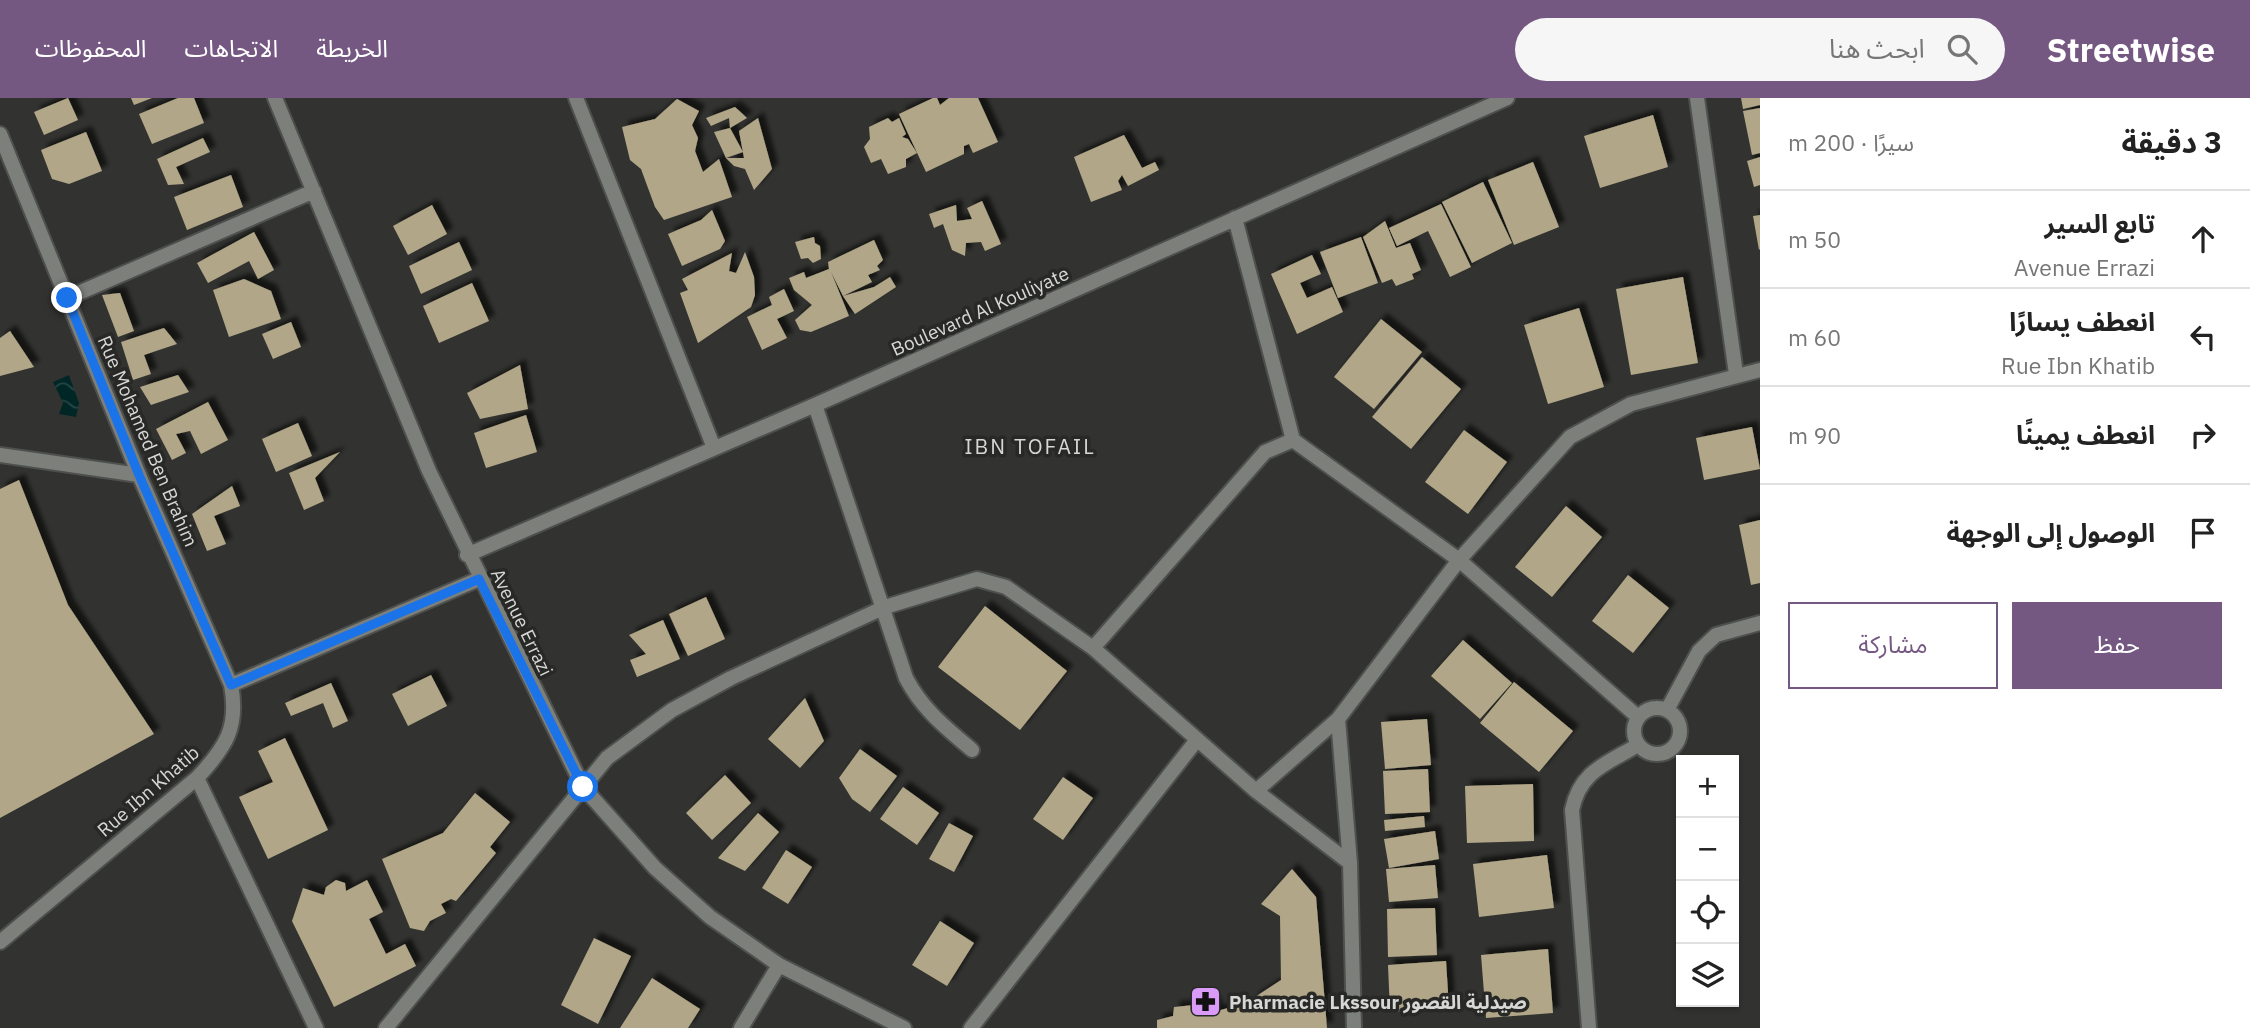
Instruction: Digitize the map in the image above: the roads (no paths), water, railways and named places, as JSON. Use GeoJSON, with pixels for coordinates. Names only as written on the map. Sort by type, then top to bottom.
{"type":"FeatureCollection","features":[{"type":"Feature","properties":{"kind":"street","name":"Avenue Errazi"},"geometry":{"type":"LineString","coordinates":[[275,98],[429,471],[467,555],[583,787],[655,868],[710,917],[779,965],[904,1028]]}},
{"type":"Feature","properties":{"kind":"street"},"geometry":{"type":"LineString","coordinates":[[576,98],[714,448]]}},
{"type":"Feature","properties":{"kind":"street","name":"Boulevard Al Kouliyate"},"geometry":{"type":"LineString","coordinates":[[467,555],[815,405],[1507,98]]}},
{"type":"Feature","properties":{"kind":"street"},"geometry":{"type":"LineString","coordinates":[[1697,98],[1736,374]]}},
{"type":"Feature","properties":{"kind":"street","name":"Rue Mohamed Ben Brahim"},"geometry":{"type":"LineString","coordinates":[[0,134],[139,475],[231,685]]}},
{"type":"Feature","properties":{"kind":"street"},"geometry":{"type":"LineString","coordinates":[[67,298],[314,191]]}},
{"type":"Feature","properties":{"kind":"street"},"geometry":{"type":"LineString","coordinates":[[1235,218],[1293,440],[1459,560],[1638,717]]}},
{"type":"Feature","properties":{"kind":"street"},"geometry":{"type":"LineString","coordinates":[[1256,791],[1338,719],[1459,560],[1570,437],[1631,404],[1736,374],[1760,370]]}},
{"type":"Feature","properties":{"kind":"street"},"geometry":{"type":"LineString","coordinates":[[815,405],[885,607],[906,678],[917,700],[930,715],[972,750]]}},
{"type":"Feature","properties":{"kind":"street"},"geometry":{"type":"LineString","coordinates":[[1093,648],[1265,452],[1293,440]]}},
{"type":"Feature","properties":{"kind":"street"},"geometry":{"type":"LineString","coordinates":[[0,455],[139,475]]}},
{"type":"Feature","properties":{"kind":"street"},"geometry":{"type":"LineString","coordinates":[[231,685],[479,579]]}},
{"type":"Feature","properties":{"kind":"street"},"geometry":{"type":"LineString","coordinates":[[386,1028],[607,758],[672,710],[731,678],[885,607],[977,579],[1006,587],[1093,648],[1196,741],[1350,863]]}},
{"type":"Feature","properties":{"kind":"street"},"geometry":{"type":"LineString","coordinates":[[1667,710],[1699,651],[1716,635],[1760,623]]}},
{"type":"Feature","properties":{"kind":"street","name":"Rue Ibn Khatib"},"geometry":{"type":"LineString","coordinates":[[0,942],[197,778],[216,758],[235,719],[231,685]]}},
{"type":"Feature","properties":{"kind":"street"},"geometry":{"type":"LineString","coordinates":[[1651,708],[1667,710],[1677,720],[1677,742],[1666,752],[1658,754],[1638,745],[1633,731],[1638,717],[1651,708]]}},
{"type":"Feature","properties":{"kind":"street"},"geometry":{"type":"LineString","coordinates":[[1338,719],[1350,863],[1354,1028]]}},
{"type":"Feature","properties":{"kind":"street"},"geometry":{"type":"LineString","coordinates":[[971,1028],[1196,741]]}},
{"type":"Feature","properties":{"kind":"street"},"geometry":{"type":"LineString","coordinates":[[1589,1028],[1572,810],[1576,792],[1589,774],[1638,745]]}},
{"type":"Feature","properties":{"kind":"street"},"geometry":{"type":"LineString","coordinates":[[197,778],[316,1028]]}},
{"type":"Feature","properties":{"kind":"street"},"geometry":{"type":"LineString","coordinates":[[741,1028],[779,965]]}},
{"type":"Feature","properties":{"kind":"water"},"geometry":{"type":"Polygon","coordinates":[[[69,375],[79,403],[76,417],[59,414],[63,403],[53,382],[69,375]]]}},
{"type":"Feature","properties":{"kind":"place","name":"Pharmacie Lkssour صيدلية القصور"},"geometry":{"type":"Point","coordinates":[1206,1002]}},
{"type":"Feature","properties":{"kind":"district","name":"IBN TOFAIL"},"geometry":{"type":"Point","coordinates":[1030,446]}}]}
